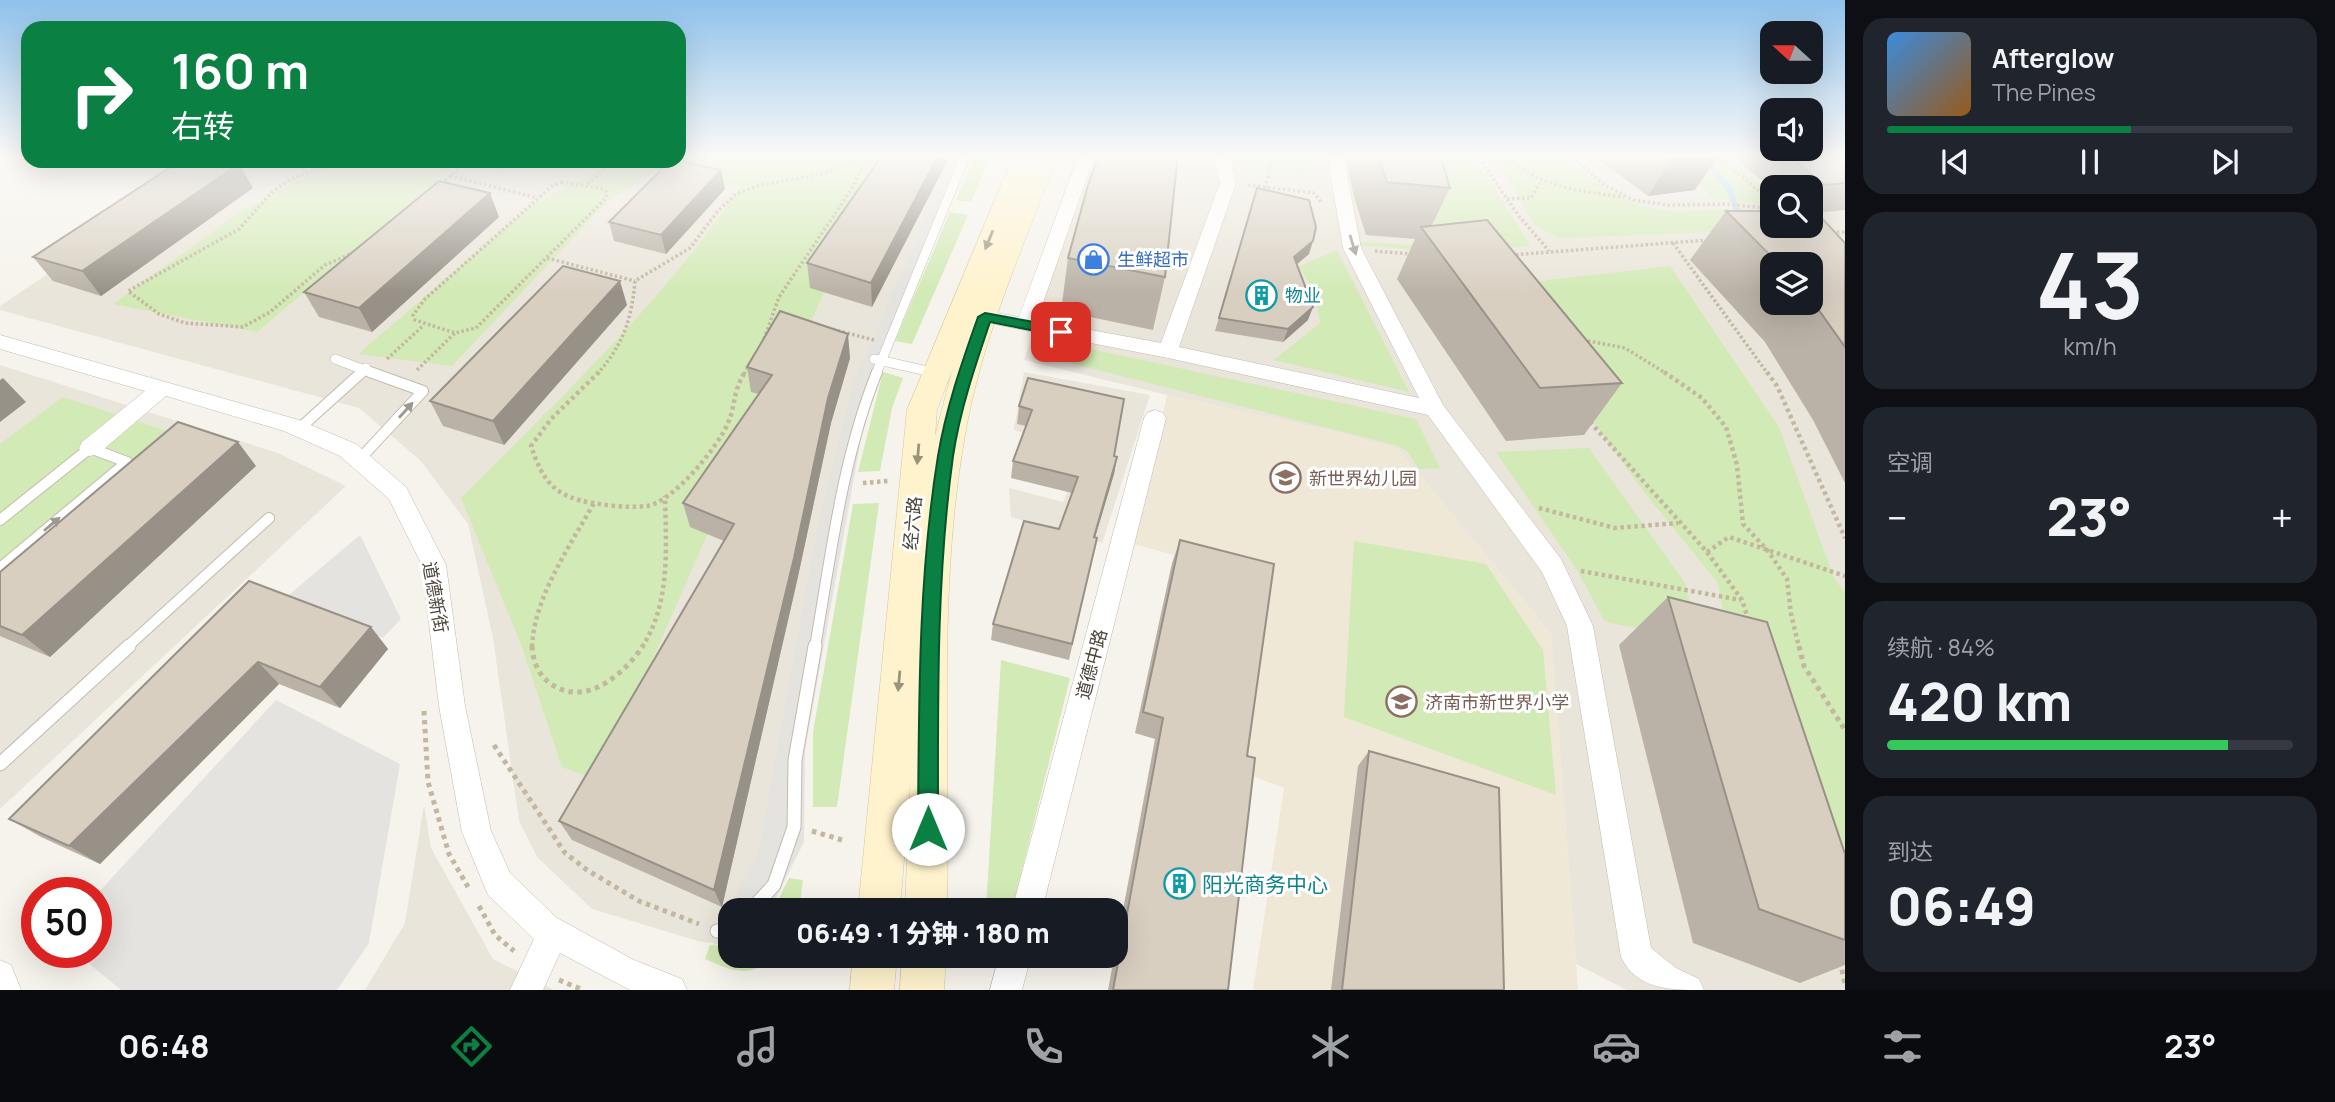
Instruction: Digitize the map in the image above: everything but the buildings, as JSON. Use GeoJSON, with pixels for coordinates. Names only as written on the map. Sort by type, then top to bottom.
{"type":"FeatureCollection","features":[{"type":"Feature","properties":{"kind":"main road","name":"经六路"},"geometry":{"type":"LineString","coordinates":[[880,898],[922,410],[1007,200]]}},
{"type":"Feature","properties":{"kind":"main road","name":"经六路"},"geometry":{"type":"LineString","coordinates":[[926,898],[928,678],[934,555],[946,454],[964,378],[1030,200]]}},
{"type":"Feature","properties":{"kind":"main road"},"geometry":{"type":"LineString","coordinates":[[872,990],[874,968]]}},
{"type":"Feature","properties":{"kind":"main road"},"geometry":{"type":"LineString","coordinates":[[922,990],[923,968]]}},
{"type":"Feature","properties":{"kind":"street"},"geometry":{"type":"LineString","coordinates":[[1026,325],[1071,200]]}},
{"type":"Feature","properties":{"kind":"street"},"geometry":{"type":"LineString","coordinates":[[1168,351],[1222,200]]}},
{"type":"Feature","properties":{"kind":"street"},"geometry":{"type":"LineString","coordinates":[[1343,200],[1352,248],[1436,409],[1552,566],[1580,626],[1637,957],[1665,979],[1688,990]]}},
{"type":"Feature","properties":{"kind":"street"},"geometry":{"type":"LineString","coordinates":[[985,317],[1168,351],[1436,409]]}},
{"type":"Feature","properties":{"kind":"street","name":"道德新街"},"geometry":{"type":"LineString","coordinates":[[0,342],[300,428],[348,450],[398,493],[434,565],[452,706],[477,832],[499,884],[553,933],[625,972],[671,990]]}},
{"type":"Feature","properties":{"kind":"street"},"geometry":{"type":"LineString","coordinates":[[90,448],[161,389]]}},
{"type":"Feature","properties":{"kind":"street","name":"道德中路"},"geometry":{"type":"LineString","coordinates":[[1030,898],[1155,418]]}},
{"type":"Feature","properties":{"kind":"street"},"geometry":{"type":"LineString","coordinates":[[531,980],[553,933]]}},
{"type":"Feature","properties":{"kind":"street"},"geometry":{"type":"LineString","coordinates":[[1006,990],[1012,968]]}},
{"type":"Feature","properties":{"kind":"street"},"geometry":{"type":"LineString","coordinates":[[0,976],[5,990]]}},
{"type":"Feature","properties":{"kind":"lane"},"geometry":{"type":"LineString","coordinates":[[762,898],[774,885],[794,827],[795,760],[845,484],[863,406],[877,359],[887,343],[947,200]]}},
{"type":"Feature","properties":{"kind":"lane"},"geometry":{"type":"LineString","coordinates":[[335,359],[423,391],[359,460]]}},
{"type":"Feature","properties":{"kind":"lane"},"geometry":{"type":"LineString","coordinates":[[877,359],[936,373]]}},
{"type":"Feature","properties":{"kind":"lane"},"geometry":{"type":"LineString","coordinates":[[300,428],[370,370]]}},
{"type":"Feature","properties":{"kind":"lane"},"geometry":{"type":"LineString","coordinates":[[0,520],[90,448],[127,462],[0,568]]}},
{"type":"Feature","properties":{"kind":"lane"},"geometry":{"type":"LineString","coordinates":[[0,764],[269,518]]}},
{"type":"Feature","properties":{"kind":"path"},"geometry":{"type":"LineString","coordinates":[[265,200],[239,229],[128,291],[159,314],[185,323],[243,327],[270,312],[326,265],[365,247]]}},
{"type":"Feature","properties":{"kind":"path"},"geometry":{"type":"LineString","coordinates":[[537,200],[425,299],[413,315],[415,320],[455,333],[476,328],[604,200]]}},
{"type":"Feature","properties":{"kind":"path"},"geometry":{"type":"LineString","coordinates":[[546,258],[635,281],[690,248],[729,200]]}},
{"type":"Feature","properties":{"kind":"path"},"geometry":{"type":"LineString","coordinates":[[635,281],[632,314],[621,343],[605,369],[551,418],[531,446],[540,473],[568,499],[650,506],[691,478],[729,422],[735,388],[760,347],[779,297],[844,200]]}},
{"type":"Feature","properties":{"kind":"path"},"geometry":{"type":"LineString","coordinates":[[1320,200],[1323,204]]}},
{"type":"Feature","properties":{"kind":"path"},"geometry":{"type":"LineString","coordinates":[[1508,200],[1550,252]]}},
{"type":"Feature","properties":{"kind":"path"},"geometry":{"type":"LineString","coordinates":[[1644,200],[1669,205],[1726,204],[1760,207]]}},
{"type":"Feature","properties":{"kind":"path"},"geometry":{"type":"LineString","coordinates":[[1823,233],[1845,232]]}},
{"type":"Feature","properties":{"kind":"path"},"geometry":{"type":"LineString","coordinates":[[1510,255],[1714,240]]}},
{"type":"Feature","properties":{"kind":"path"},"geometry":{"type":"LineString","coordinates":[[1672,243],[1777,386],[1845,538]]}},
{"type":"Feature","properties":{"kind":"path"},"geometry":{"type":"LineString","coordinates":[[1352,248],[1418,255]]}},
{"type":"Feature","properties":{"kind":"path"},"geometry":{"type":"LineString","coordinates":[[370,370],[424,325]]}},
{"type":"Feature","properties":{"kind":"path"},"geometry":{"type":"LineString","coordinates":[[825,327],[887,343]]}},
{"type":"Feature","properties":{"kind":"path"},"geometry":{"type":"LineString","coordinates":[[404,383],[455,333]]}},
{"type":"Feature","properties":{"kind":"path"},"geometry":{"type":"LineString","coordinates":[[1580,339],[1625,348],[1702,398],[1727,427],[1737,465],[1743,524],[1768,551],[1787,579],[1791,614],[1804,666],[1845,730]]}},
{"type":"Feature","properties":{"kind":"path"},"geometry":{"type":"LineString","coordinates":[[1582,413],[1707,552],[1742,600],[1750,627]]}},
{"type":"Feature","properties":{"kind":"path"},"geometry":{"type":"LineString","coordinates":[[845,484],[888,481]]}},
{"type":"Feature","properties":{"kind":"path"},"geometry":{"type":"LineString","coordinates":[[594,503],[552,582],[532,644],[536,665],[546,683],[564,690],[587,691],[608,682],[639,654],[649,637],[664,598],[665,496]]}},
{"type":"Feature","properties":{"kind":"path"},"geometry":{"type":"LineString","coordinates":[[1500,498],[1615,528],[1679,523]]}},
{"type":"Feature","properties":{"kind":"path"},"geometry":{"type":"LineString","coordinates":[[1707,552],[1729,537],[1845,576]]}},
{"type":"Feature","properties":{"kind":"path"},"geometry":{"type":"LineString","coordinates":[[1552,566],[1742,600]]}},
{"type":"Feature","properties":{"kind":"path"},"geometry":{"type":"LineString","coordinates":[[424,700],[428,782],[449,854],[469,889]]}},
{"type":"Feature","properties":{"kind":"path"},"geometry":{"type":"LineString","coordinates":[[494,744],[565,853],[587,870],[639,901],[718,928]]}},
{"type":"Feature","properties":{"kind":"path"},"geometry":{"type":"LineString","coordinates":[[794,827],[842,840]]}},
{"type":"Feature","properties":{"kind":"path"},"geometry":{"type":"LineString","coordinates":[[475,900],[495,935],[531,980],[583,990]]}},
{"type":"Feature","properties":{"kind":"path"},"geometry":{"type":"LineString","coordinates":[[1839,959],[1845,984]]}},
{"type":"Feature","properties":{"kind":"shaded area"},"geometry":{"type":"Polygon","coordinates":[[[157,200],[941,200],[881,342],[769,863],[740,898],[718,898],[718,943],[701,942],[592,909],[537,857],[519,821],[493,638],[468,524],[421,461],[359,408],[0,310],[0,306],[157,200]]]}},
{"type":"Feature","properties":{"kind":"shaded area"},"geometry":{"type":"Polygon","coordinates":[[[934,200],[953,200],[897,330],[865,417],[805,750],[804,842],[776,898],[736,898],[759,850],[815,540],[853,383],[934,200]]]}},
{"type":"Feature","properties":{"kind":"shaded area"},"geometry":{"type":"Polygon","coordinates":[[[1077,200],[1760,200],[1760,238],[1823,238],[1823,200],[1845,200],[1845,990],[1627,990],[1576,964],[1551,634],[1398,449],[1340,433],[1024,360],[1077,200]]]}},
{"type":"Feature","properties":{"kind":"shaded area"},"geometry":{"type":"Polygon","coordinates":[[[0,365],[278,453],[346,486],[0,809],[0,365]]]}},
{"type":"Feature","properties":{"kind":"shaded area"},"geometry":{"type":"Polygon","coordinates":[[[1024,372],[1150,395],[1102,543],[1011,517],[1009,488],[1063,502],[1085,453],[1014,430],[1024,372]]]}},
{"type":"Feature","properties":{"kind":"shaded area","name":"济南市新世界小学"},"geometry":{"type":"Polygon","coordinates":[[[1167,395],[1340,433],[1398,449],[1551,634],[1578,990],[1253,990],[1284,788],[1237,770],[1269,582],[1134,544],[1167,395]]]}},
{"type":"Feature","properties":{"kind":"shaded area"},"geometry":{"type":"Polygon","coordinates":[[[360,535],[401,619],[383,638],[284,599],[360,535]]]}},
{"type":"Feature","properties":{"kind":"shaded area"},"geometry":{"type":"Polygon","coordinates":[[[276,700],[400,764],[369,943],[337,990],[121,990],[94,968],[112,968],[112,878],[276,700]]]}},
{"type":"Feature","properties":{"kind":"shaded area"},"geometry":{"type":"Polygon","coordinates":[[[424,805],[431,848],[493,959],[554,990],[365,990],[405,923],[424,805]]]}},
{"type":"Feature","properties":{"kind":"green space"},"geometry":{"type":"Polygon","coordinates":[[[262,200],[413,200],[257,332],[113,304],[239,213],[262,200]]]}},
{"type":"Feature","properties":{"kind":"green space"},"geometry":{"type":"Polygon","coordinates":[[[541,200],[609,200],[452,366],[358,354],[532,205],[541,200]]]}},
{"type":"Feature","properties":{"kind":"green space"},"geometry":{"type":"Polygon","coordinates":[[[731,200],[865,200],[808,328],[715,517],[599,781],[562,767],[522,647],[461,498],[609,348],[679,269],[731,200]]]}},
{"type":"Feature","properties":{"kind":"green space"},"geometry":{"type":"Polygon","coordinates":[[[1426,200],[1502,200],[1530,246],[1440,252],[1358,245],[1358,242],[1443,247],[1426,200]]]}},
{"type":"Feature","properties":{"kind":"green space"},"geometry":{"type":"Polygon","coordinates":[[[1521,200],[1627,200],[1659,210],[1676,211],[1760,210],[1760,230],[1559,238],[1534,225],[1521,200]]]}},
{"type":"Feature","properties":{"kind":"green space"},"geometry":{"type":"Polygon","coordinates":[[[1727,200],[1760,200],[1760,203],[1727,200]]]}},
{"type":"Feature","properties":{"kind":"green space"},"geometry":{"type":"Polygon","coordinates":[[[950,212],[968,215],[912,344],[895,341],[950,212]]]}},
{"type":"Feature","properties":{"kind":"green space"},"geometry":{"type":"Polygon","coordinates":[[[1337,250],[1409,392],[1274,360],[1320,323],[1315,294],[1299,266],[1337,250]]]}},
{"type":"Feature","properties":{"kind":"green space"},"geometry":{"type":"Polygon","coordinates":[[[1670,266],[1779,427],[1834,578],[1845,593],[1845,911],[1733,669],[1718,583],[1644,492],[1496,286],[1670,266]]]}},
{"type":"Feature","properties":{"kind":"green space"},"geometry":{"type":"Polygon","coordinates":[[[1044,339],[1416,419],[1440,468],[1419,469],[1407,451],[1395,445],[1042,356],[1044,339]]]}},
{"type":"Feature","properties":{"kind":"green space"},"geometry":{"type":"Polygon","coordinates":[[[883,372],[903,378],[892,408],[880,471],[858,472],[883,372]]]}},
{"type":"Feature","properties":{"kind":"green space"},"geometry":{"type":"Polygon","coordinates":[[[63,397],[173,433],[0,577],[0,444],[63,397]]]}},
{"type":"Feature","properties":{"kind":"green space"},"geometry":{"type":"Polygon","coordinates":[[[1589,448],[1685,583],[1700,640],[1605,622],[1577,570],[1496,452],[1589,448]]]}},
{"type":"Feature","properties":{"kind":"green space"},"geometry":{"type":"Polygon","coordinates":[[[879,503],[837,807],[813,807],[813,732],[853,504],[879,503]]]}},
{"type":"Feature","properties":{"kind":"green space"},"geometry":{"type":"Polygon","coordinates":[[[1354,541],[1486,564],[1543,650],[1556,795],[1344,717],[1354,541]]]}},
{"type":"Feature","properties":{"kind":"green space"},"geometry":{"type":"Polygon","coordinates":[[[1001,660],[1070,678],[1015,898],[987,898],[1001,660]]]}},
{"type":"Feature","properties":{"kind":"green space"},"geometry":{"type":"Polygon","coordinates":[[[789,878],[803,880],[801,898],[779,898],[789,878]]]}},
{"type":"Feature","properties":{"kind":"green space"},"geometry":{"type":"Polygon","coordinates":[[[710,945],[718,945],[718,964],[705,959],[710,945]]]}},
{"type":"Feature","properties":{"kind":"green space"},"geometry":{"type":"Polygon","coordinates":[[[727,968],[757,968],[749,971],[727,968]]]}},
{"type":"Feature","properties":{"kind":"waterway"},"geometry":{"type":"LineString","coordinates":[[1733,200],[1738,213]]}},
{"type":"Feature","properties":{"kind":"place","name":"生鲜超市"},"geometry":{"type":"Point","coordinates":[1094,259]}},
{"type":"Feature","properties":{"kind":"place","name":"物业"},"geometry":{"type":"Point","coordinates":[1262,295]}},
{"type":"Feature","properties":{"kind":"place","name":"新世界幼儿园"},"geometry":{"type":"Point","coordinates":[1286,478]}},
{"type":"Feature","properties":{"kind":"place","name":"济南市新世界小学"},"geometry":{"type":"Point","coordinates":[1402,702]}},
{"type":"Feature","properties":{"kind":"place","name":"阳光商务中心"},"geometry":{"type":"Point","coordinates":[1179,884]}},
{"type":"Feature","properties":{"kind":"route"},"geometry":{"type":"LineString","coordinates":[[928,829],[928,678],[934,555],[946,454],[964,378],[985,317],[1061,332]]}}]}
